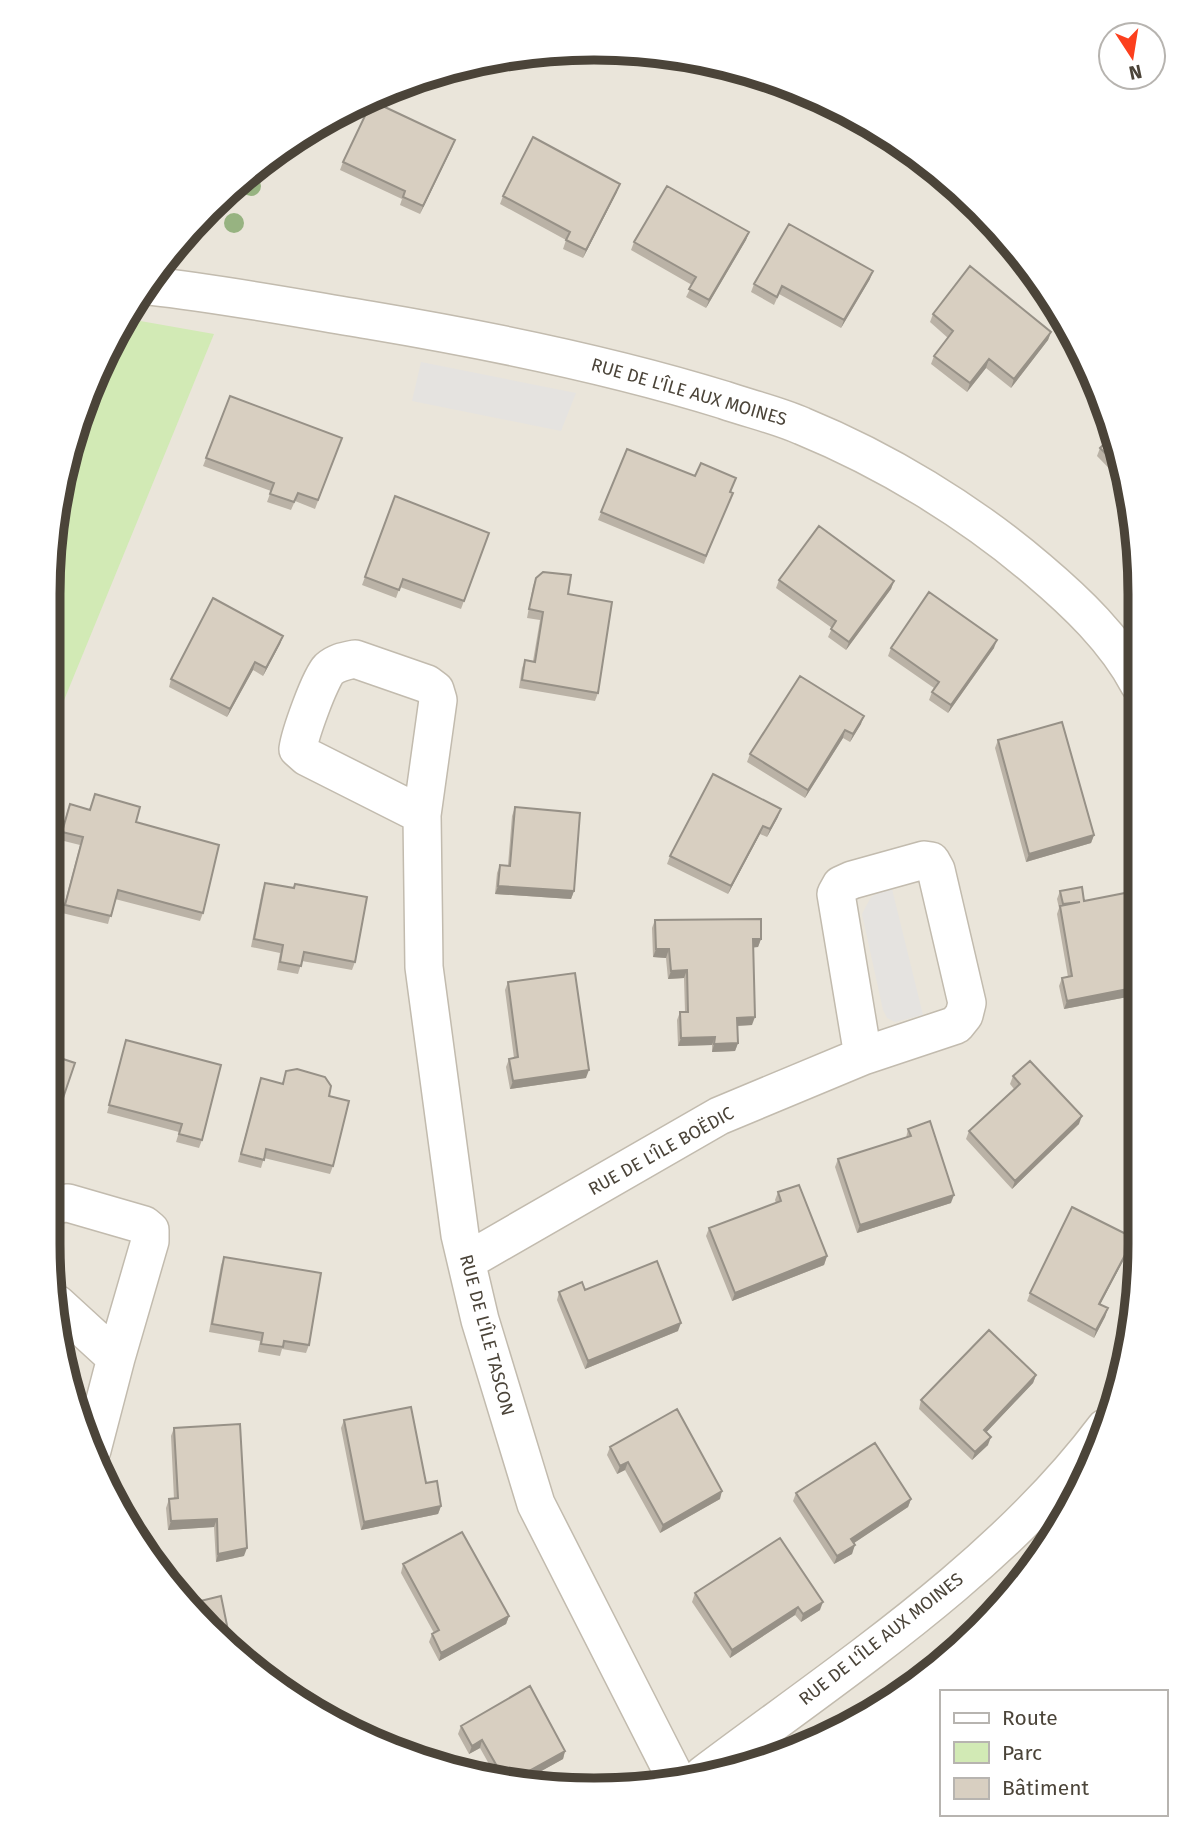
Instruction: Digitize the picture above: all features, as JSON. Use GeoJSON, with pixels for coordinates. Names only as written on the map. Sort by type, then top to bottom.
{"type":"FeatureCollection","features":[{"type":"Feature","properties":{"kind":"street","name":"RUE DE L'ÎLE AUX MOINES"},"geometry":{"type":"LineString","coordinates":[[157,287],[448,333],[581,361],[667,382],[802,425],[890,469],[947,502],[1014,550],[1063,591],[1128,664]]}},
{"type":"Feature","properties":{"kind":"street","name":"RUE DE L'ÎLE TASCON"},"geometry":{"type":"LineString","coordinates":[[422,815],[307,757],[298,749],[300,736],[327,671],[340,662],[355,659],[427,684],[435,690],[438,700],[422,815],[424,967],[460,1235],[480,1320],[536,1504],[672,1772]]}},
{"type":"Feature","properties":{"kind":"street","name":"RUE DE L'ÎLE BOËDIC"},"geometry":{"type":"LineString","coordinates":[[467,1261],[719,1116],[863,1056],[956,1025],[964,1015],[967,1003],[936,870],[931,861],[924,860],[852,880],[841,885],[836,894],[863,1056]]}},
{"type":"Feature","properties":{"kind":"street"},"geometry":{"type":"LineString","coordinates":[[60,1204],[68,1203],[144,1225],[150,1230],[150,1241],[96,1436]]}},
{"type":"Feature","properties":{"kind":"street"},"geometry":{"type":"LineString","coordinates":[[64,1310],[116,1358]]}},
{"type":"Feature","properties":{"kind":"street","name":"RUE DE L'ÎLE AUX MOINES"},"geometry":{"type":"LineString","coordinates":[[721,1762],[940,1597],[1057,1487],[1086,1452]]}},
{"type":"Feature","properties":{"kind":"shaded area"},"geometry":{"type":"Polygon","coordinates":[[[629,61],[664,64],[732,78],[799,100],[830,115],[861,131],[919,170],[972,216],[996,242],[1018,269],[1057,327],[1088,389],[1100,422],[1118,490],[1127,559],[1128,1243],[1124,1313],[1110,1381],[1088,1448],[1057,1510],[1018,1568],[972,1621],[919,1667],[861,1706],[799,1737],[766,1749],[664,1773],[594,1778],[524,1773],[456,1759],[389,1737],[327,1706],[269,1667],[242,1645],[192,1595],[170,1568],[131,1510],[100,1448],[78,1381],[64,1313],[60,1243],[60,594],[64,524],[78,456],[100,389],[131,327],[170,269],[216,216],[242,192],[269,170],[327,131],[389,100],[422,88],[524,64],[629,61]]]}},
{"type":"Feature","properties":{"kind":"shaded area"},"geometry":{"type":"Polygon","coordinates":[[[421,362],[576,393],[561,431],[412,401],[421,362]]]}},
{"type":"Feature","properties":{"kind":"shaded area"},"geometry":{"type":"Polygon","coordinates":[[[892,889],[923,1015],[895,1022],[887,1018],[883,1010],[862,914],[871,897],[892,889]]]}},
{"type":"Feature","properties":{"kind":"green space"},"geometry":{"type":"Polygon","coordinates":[[[135,320],[214,334],[60,710],[60,594],[64,524],[78,456],[100,389],[135,320]]]}},
{"type":"Feature","properties":{"kind":"building"},"geometry":{"type":"Polygon","coordinates":[[[380,105],[455,140],[423,206],[403,197],[405,191],[343,162],[368,110],[380,105]]]}},
{"type":"Feature","properties":{"kind":"building"},"geometry":{"type":"Polygon","coordinates":[[[533,137],[620,184],[586,250],[566,240],[570,232],[503,196],[533,137]]]}},
{"type":"Feature","properties":{"kind":"building"},"geometry":{"type":"Polygon","coordinates":[[[667,186],[749,232],[709,300],[689,289],[696,277],[634,242],[667,186]]]}},
{"type":"Feature","properties":{"kind":"building"},"geometry":{"type":"Polygon","coordinates":[[[789,224],[873,271],[844,320],[782,286],[777,297],[754,284],[789,224]]]}},
{"type":"Feature","properties":{"kind":"building"},"geometry":{"type":"Polygon","coordinates":[[[970,266],[1051,332],[1014,379],[989,359],[970,383],[934,356],[953,331],[933,314],[970,266]]]}},
{"type":"Feature","properties":{"kind":"building"},"geometry":{"type":"Polygon","coordinates":[[[230,396],[342,438],[318,500],[298,493],[294,502],[270,494],[274,483],[206,458],[230,396]]]}},
{"type":"Feature","properties":{"kind":"building"},"geometry":{"type":"Polygon","coordinates":[[[1106,442],[1111,459],[1100,448],[1106,442]]]}},
{"type":"Feature","properties":{"kind":"building"},"geometry":{"type":"Polygon","coordinates":[[[627,449],[695,476],[701,463],[736,478],[730,492],[733,493],[706,556],[601,512],[627,449]]]}},
{"type":"Feature","properties":{"kind":"building"},"geometry":{"type":"Polygon","coordinates":[[[395,496],[489,533],[464,601],[403,579],[399,590],[365,577],[395,496]]]}},
{"type":"Feature","properties":{"kind":"building"},"geometry":{"type":"Polygon","coordinates":[[[819,526],[894,581],[849,642],[831,629],[836,621],[779,580],[819,526]]]}},
{"type":"Feature","properties":{"kind":"building"},"geometry":{"type":"Polygon","coordinates":[[[543,572],[571,575],[568,594],[612,602],[598,693],[522,680],[525,660],[535,662],[543,612],[529,609],[536,578],[543,572]]]}},
{"type":"Feature","properties":{"kind":"building"},"geometry":{"type":"Polygon","coordinates":[[[929,592],[997,640],[951,705],[932,692],[939,682],[891,648],[929,592]]]}},
{"type":"Feature","properties":{"kind":"building"},"geometry":{"type":"Polygon","coordinates":[[[213,598],[283,636],[266,668],[255,662],[230,709],[171,679],[213,598]]]}},
{"type":"Feature","properties":{"kind":"building"},"geometry":{"type":"Polygon","coordinates":[[[800,676],[864,716],[853,734],[845,730],[808,790],[750,754],[800,676]]]}},
{"type":"Feature","properties":{"kind":"building"},"geometry":{"type":"Polygon","coordinates":[[[1062,722],[1094,835],[1029,854],[998,740],[1062,722]]]}},
{"type":"Feature","properties":{"kind":"building"},"geometry":{"type":"Polygon","coordinates":[[[713,774],[781,809],[770,829],[763,826],[731,886],[670,856],[713,774]]]}},
{"type":"Feature","properties":{"kind":"building"},"geometry":{"type":"Polygon","coordinates":[[[95,794],[140,807],[136,822],[219,845],[203,913],[118,890],[111,916],[65,905],[83,837],[62,832],[70,804],[90,810],[95,794]]]}},
{"type":"Feature","properties":{"kind":"building"},"geometry":{"type":"Polygon","coordinates":[[[515,807],[580,813],[574,891],[498,886],[500,865],[510,866],[515,807]]]}},
{"type":"Feature","properties":{"kind":"building"},"geometry":{"type":"Polygon","coordinates":[[[265,883],[294,888],[295,884],[367,897],[355,962],[304,952],[301,966],[280,962],[283,945],[254,939],[265,883]]]}},
{"type":"Feature","properties":{"kind":"building"},"geometry":{"type":"Polygon","coordinates":[[[1082,887],[1084,901],[1125,893],[1128,909],[1128,989],[1067,1001],[1062,978],[1072,976],[1060,906],[1080,902],[1063,904],[1060,891],[1082,887]]]}},
{"type":"Feature","properties":{"kind":"building"},"geometry":{"type":"Polygon","coordinates":[[[761,919],[761,939],[753,939],[755,1017],[737,1018],[738,1043],[714,1044],[715,1037],[681,1038],[680,1012],[688,1012],[687,970],[671,971],[669,949],[656,949],[655,920],[761,919]]]}},
{"type":"Feature","properties":{"kind":"building"},"geometry":{"type":"Polygon","coordinates":[[[575,973],[589,1070],[513,1081],[509,1059],[518,1057],[508,982],[575,973]]]}},
{"type":"Feature","properties":{"kind":"building"},"geometry":{"type":"Polygon","coordinates":[[[126,1040],[221,1065],[202,1140],[179,1134],[182,1124],[109,1105],[126,1040]]]}},
{"type":"Feature","properties":{"kind":"building"},"geometry":{"type":"Polygon","coordinates":[[[60,1058],[75,1063],[60,1107],[60,1058]]]}},
{"type":"Feature","properties":{"kind":"building"},"geometry":{"type":"Polygon","coordinates":[[[1030,1061],[1082,1116],[1015,1181],[969,1131],[1020,1084],[1013,1076],[1030,1061]]]}},
{"type":"Feature","properties":{"kind":"building"},"geometry":{"type":"Polygon","coordinates":[[[297,1069],[325,1077],[331,1086],[329,1096],[349,1101],[333,1166],[266,1149],[264,1160],[241,1154],[261,1078],[283,1084],[286,1071],[297,1069]]]}},
{"type":"Feature","properties":{"kind":"building"},"geometry":{"type":"Polygon","coordinates":[[[930,1121],[954,1195],[860,1225],[838,1159],[911,1136],[908,1129],[930,1121]]]}},
{"type":"Feature","properties":{"kind":"building"},"geometry":{"type":"Polygon","coordinates":[[[799,1185],[827,1256],[735,1293],[709,1228],[781,1201],[778,1192],[799,1185]]]}},
{"type":"Feature","properties":{"kind":"building"},"geometry":{"type":"Polygon","coordinates":[[[1072,1207],[1128,1235],[1128,1250],[1099,1304],[1108,1308],[1096,1330],[1030,1293],[1072,1207]]]}},
{"type":"Feature","properties":{"kind":"building"},"geometry":{"type":"Polygon","coordinates":[[[224,1257],[321,1273],[309,1345],[284,1341],[283,1347],[261,1344],[263,1333],[212,1324],[224,1257]]]}},
{"type":"Feature","properties":{"kind":"building"},"geometry":{"type":"Polygon","coordinates":[[[657,1261],[681,1323],[588,1361],[559,1292],[582,1282],[585,1290],[657,1261]]]}},
{"type":"Feature","properties":{"kind":"building"},"geometry":{"type":"Polygon","coordinates":[[[989,1330],[1036,1375],[984,1430],[991,1437],[975,1452],[921,1400],[989,1330]]]}},
{"type":"Feature","properties":{"kind":"building"},"geometry":{"type":"Polygon","coordinates":[[[411,1407],[426,1483],[437,1481],[441,1506],[364,1522],[344,1420],[411,1407]]]}},
{"type":"Feature","properties":{"kind":"building"},"geometry":{"type":"Polygon","coordinates":[[[677,1409],[722,1491],[663,1525],[628,1462],[620,1466],[610,1447],[677,1409]]]}},
{"type":"Feature","properties":{"kind":"building"},"geometry":{"type":"Polygon","coordinates":[[[240,1424],[247,1548],[218,1554],[217,1519],[171,1521],[169,1499],[178,1498],[174,1428],[240,1424]]]}},
{"type":"Feature","properties":{"kind":"building"},"geometry":{"type":"Polygon","coordinates":[[[875,1443],[911,1499],[851,1539],[855,1545],[837,1556],[796,1493],[875,1443]]]}},
{"type":"Feature","properties":{"kind":"building"},"geometry":{"type":"Polygon","coordinates":[[[462,1532],[509,1616],[441,1653],[432,1634],[439,1630],[403,1564],[462,1532]]]}},
{"type":"Feature","properties":{"kind":"building"},"geometry":{"type":"Polygon","coordinates":[[[780,1538],[823,1602],[803,1614],[798,1607],[732,1650],[695,1593],[780,1538]]]}},
{"type":"Feature","properties":{"kind":"building"},"geometry":{"type":"Polygon","coordinates":[[[221,1596],[228,1632],[216,1621],[198,1602],[221,1596]]]}},
{"type":"Feature","properties":{"kind":"building"},"geometry":{"type":"Polygon","coordinates":[[[530,1686],[565,1751],[525,1773],[498,1768],[482,1740],[472,1746],[461,1726],[530,1686]]]}}]}
